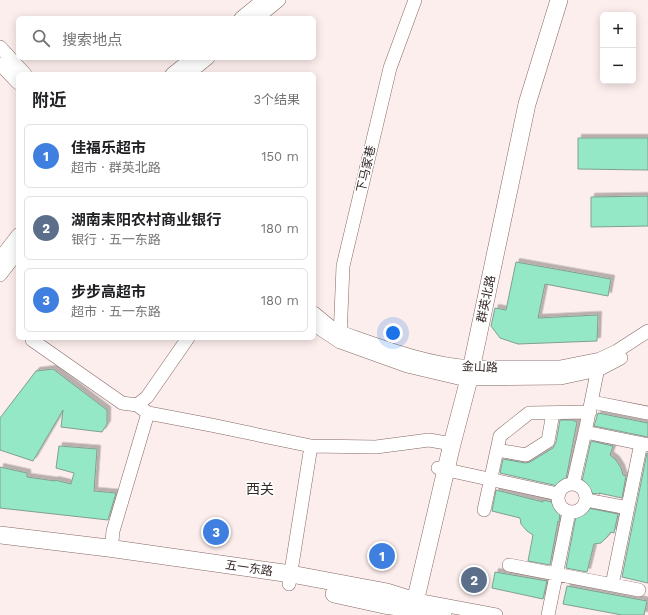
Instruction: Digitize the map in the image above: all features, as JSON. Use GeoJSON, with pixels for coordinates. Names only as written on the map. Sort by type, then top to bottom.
{"type":"FeatureCollection","features":[{"type":"Feature","properties":{"kind":"main road","name":"群英北路"},"geometry":{"type":"LineString","coordinates":[[465,373],[519,99],[548,0]]}},
{"type":"Feature","properties":{"kind":"main road","name":"群英北路"},"geometry":{"type":"LineString","coordinates":[[409,608],[527,104],[559,0]]}},
{"type":"Feature","properties":{"kind":"main road","name":"五一东路"},"geometry":{"type":"LineString","coordinates":[[0,535],[108,548],[290,579]]}},
{"type":"Feature","properties":{"kind":"main road","name":"五一东路"},"geometry":{"type":"LineString","coordinates":[[0,544],[387,592],[409,608]]}},
{"type":"Feature","properties":{"kind":"street"},"geometry":{"type":"LineString","coordinates":[[243,16],[263,0]]}},
{"type":"Feature","properties":{"kind":"street"},"geometry":{"type":"LineString","coordinates":[[259,16],[279,0]]}},
{"type":"Feature","properties":{"kind":"street","name":"下马家巷"},"geometry":{"type":"LineString","coordinates":[[340,337],[343,266],[390,68],[415,0]]}},
{"type":"Feature","properties":{"kind":"street"},"geometry":{"type":"LineString","coordinates":[[0,47],[23,72]]}},
{"type":"Feature","properties":{"kind":"street"},"geometry":{"type":"LineString","coordinates":[[174,72],[190,60]]}},
{"type":"Feature","properties":{"kind":"street"},"geometry":{"type":"LineString","coordinates":[[190,72],[206,60]]}},
{"type":"Feature","properties":{"kind":"street"},"geometry":{"type":"LineString","coordinates":[[0,64],[16,81]]}},
{"type":"Feature","properties":{"kind":"street"},"geometry":{"type":"LineString","coordinates":[[0,258],[16,238]]}},
{"type":"Feature","properties":{"kind":"street"},"geometry":{"type":"LineString","coordinates":[[0,275],[16,255]]}},
{"type":"Feature","properties":{"kind":"street","name":"金山路"},"geometry":{"type":"LineString","coordinates":[[316,315],[331,326],[340,337]]}},
{"type":"Feature","properties":{"kind":"street","name":"金山路"},"geometry":{"type":"LineString","coordinates":[[316,326],[340,337],[465,373],[561,378],[620,359],[648,341]]}},
{"type":"Feature","properties":{"kind":"street","name":"金山路"},"geometry":{"type":"LineString","coordinates":[[599,365],[648,330]]}},
{"type":"Feature","properties":{"kind":"street"},"geometry":{"type":"LineString","coordinates":[[32,340],[122,403],[137,405],[148,413],[311,446],[376,447],[429,440],[448,443]]}},
{"type":"Feature","properties":{"kind":"street"},"geometry":{"type":"LineString","coordinates":[[137,405],[147,397],[187,340]]}},
{"type":"Feature","properties":{"kind":"street"},"geometry":{"type":"LineString","coordinates":[[573,484],[599,365]]}},
{"type":"Feature","properties":{"kind":"street"},"geometry":{"type":"LineString","coordinates":[[484,510],[500,436],[529,413],[553,413],[591,407],[648,413]]}},
{"type":"Feature","properties":{"kind":"street"},"geometry":{"type":"LineString","coordinates":[[112,541],[113,531],[148,413]]}},
{"type":"Feature","properties":{"kind":"street"},"geometry":{"type":"LineString","coordinates":[[497,450],[526,455],[548,441],[553,413]]}},
{"type":"Feature","properties":{"kind":"street"},"geometry":{"type":"LineString","coordinates":[[585,432],[645,444],[628,508],[612,585]]}},
{"type":"Feature","properties":{"kind":"street"},"geometry":{"type":"LineString","coordinates":[[290,579],[311,446]]}},
{"type":"Feature","properties":{"kind":"street"},"geometry":{"type":"LineString","coordinates":[[442,469],[558,494]]}},
{"type":"Feature","properties":{"kind":"street"},"geometry":{"type":"LineString","coordinates":[[573,484],[584,490],[586,500],[583,507],[579,510],[569,512],[562,508],[559,504],[558,494],[563,487],[573,484]]}},
{"type":"Feature","properties":{"kind":"street"},"geometry":{"type":"LineString","coordinates":[[586,500],[628,508]]}},
{"type":"Feature","properties":{"kind":"street"},"geometry":{"type":"LineString","coordinates":[[548,615],[569,512]]}},
{"type":"Feature","properties":{"kind":"street"},"geometry":{"type":"LineString","coordinates":[[509,566],[639,590]]}},
{"type":"Feature","properties":{"kind":"street","name":"五一东路"},"geometry":{"type":"LineString","coordinates":[[409,608],[445,615]]}},
{"type":"Feature","properties":{"kind":"street","name":"五一东路"},"geometry":{"type":"LineString","coordinates":[[409,608],[496,615]]}},
{"type":"Feature","properties":{"kind":"building"},"geometry":{"type":"Polygon","coordinates":[[[578,138],[648,138],[648,170],[578,169],[578,138]]]}},
{"type":"Feature","properties":{"kind":"building"},"geometry":{"type":"Polygon","coordinates":[[[648,196],[648,226],[591,227],[591,197],[648,196]]]}},
{"type":"Feature","properties":{"kind":"building"},"geometry":{"type":"Polygon","coordinates":[[[516,262],[611,279],[608,296],[545,284],[538,318],[598,315],[597,341],[518,344],[500,338],[491,326],[495,308],[506,310],[516,262]]]}},
{"type":"Feature","properties":{"kind":"building"},"geometry":{"type":"Polygon","coordinates":[[[53,369],[107,410],[107,424],[102,432],[61,427],[63,410],[33,461],[0,450],[0,418],[36,371],[53,369]]]}},
{"type":"Feature","properties":{"kind":"building"},"geometry":{"type":"Polygon","coordinates":[[[598,413],[648,423],[648,437],[594,426],[598,413]]]}},
{"type":"Feature","properties":{"kind":"building"},"geometry":{"type":"Polygon","coordinates":[[[560,420],[572,420],[577,422],[566,479],[558,486],[500,473],[503,459],[525,463],[530,462],[553,448],[556,442],[560,420]]]}},
{"type":"Feature","properties":{"kind":"building"},"geometry":{"type":"Polygon","coordinates":[[[591,441],[613,446],[610,455],[616,460],[623,475],[626,476],[622,498],[599,493],[600,494],[590,493],[582,481],[591,441]]]}},
{"type":"Feature","properties":{"kind":"building"},"geometry":{"type":"Polygon","coordinates":[[[59,446],[97,449],[94,491],[116,493],[108,520],[0,508],[0,467],[27,473],[27,477],[55,480],[71,484],[74,473],[56,468],[59,446]]]}},
{"type":"Feature","properties":{"kind":"building"},"geometry":{"type":"Polygon","coordinates":[[[648,453],[648,583],[622,577],[648,453]]]}},
{"type":"Feature","properties":{"kind":"building"},"geometry":{"type":"Polygon","coordinates":[[[496,490],[543,502],[543,500],[552,502],[560,514],[550,565],[528,561],[533,535],[521,524],[520,518],[492,511],[496,490]]]}},
{"type":"Feature","properties":{"kind":"building"},"geometry":{"type":"Polygon","coordinates":[[[588,508],[618,514],[614,533],[611,532],[601,543],[594,544],[587,572],[566,568],[576,516],[586,511],[588,508]]]}},
{"type":"Feature","properties":{"kind":"building"},"geometry":{"type":"Polygon","coordinates":[[[495,572],[547,581],[543,599],[492,588],[495,572]]]}},
{"type":"Feature","properties":{"kind":"building"},"geometry":{"type":"Polygon","coordinates":[[[567,586],[647,601],[644,615],[622,615],[563,604],[567,586]]]}},
{"type":"Feature","properties":{"kind":"place","name":"步步高超市"},"geometry":{"type":"Point","coordinates":[216,532]}},
{"type":"Feature","properties":{"kind":"place","name":"佳福乐超市"},"geometry":{"type":"Point","coordinates":[382,556]}},
{"type":"Feature","properties":{"kind":"place","name":"湖南耒阳农村商业银行"},"geometry":{"type":"Point","coordinates":[474,580]}},
{"type":"Feature","properties":{"kind":"district","name":"西关"},"geometry":{"type":"Point","coordinates":[260,489]}}]}
